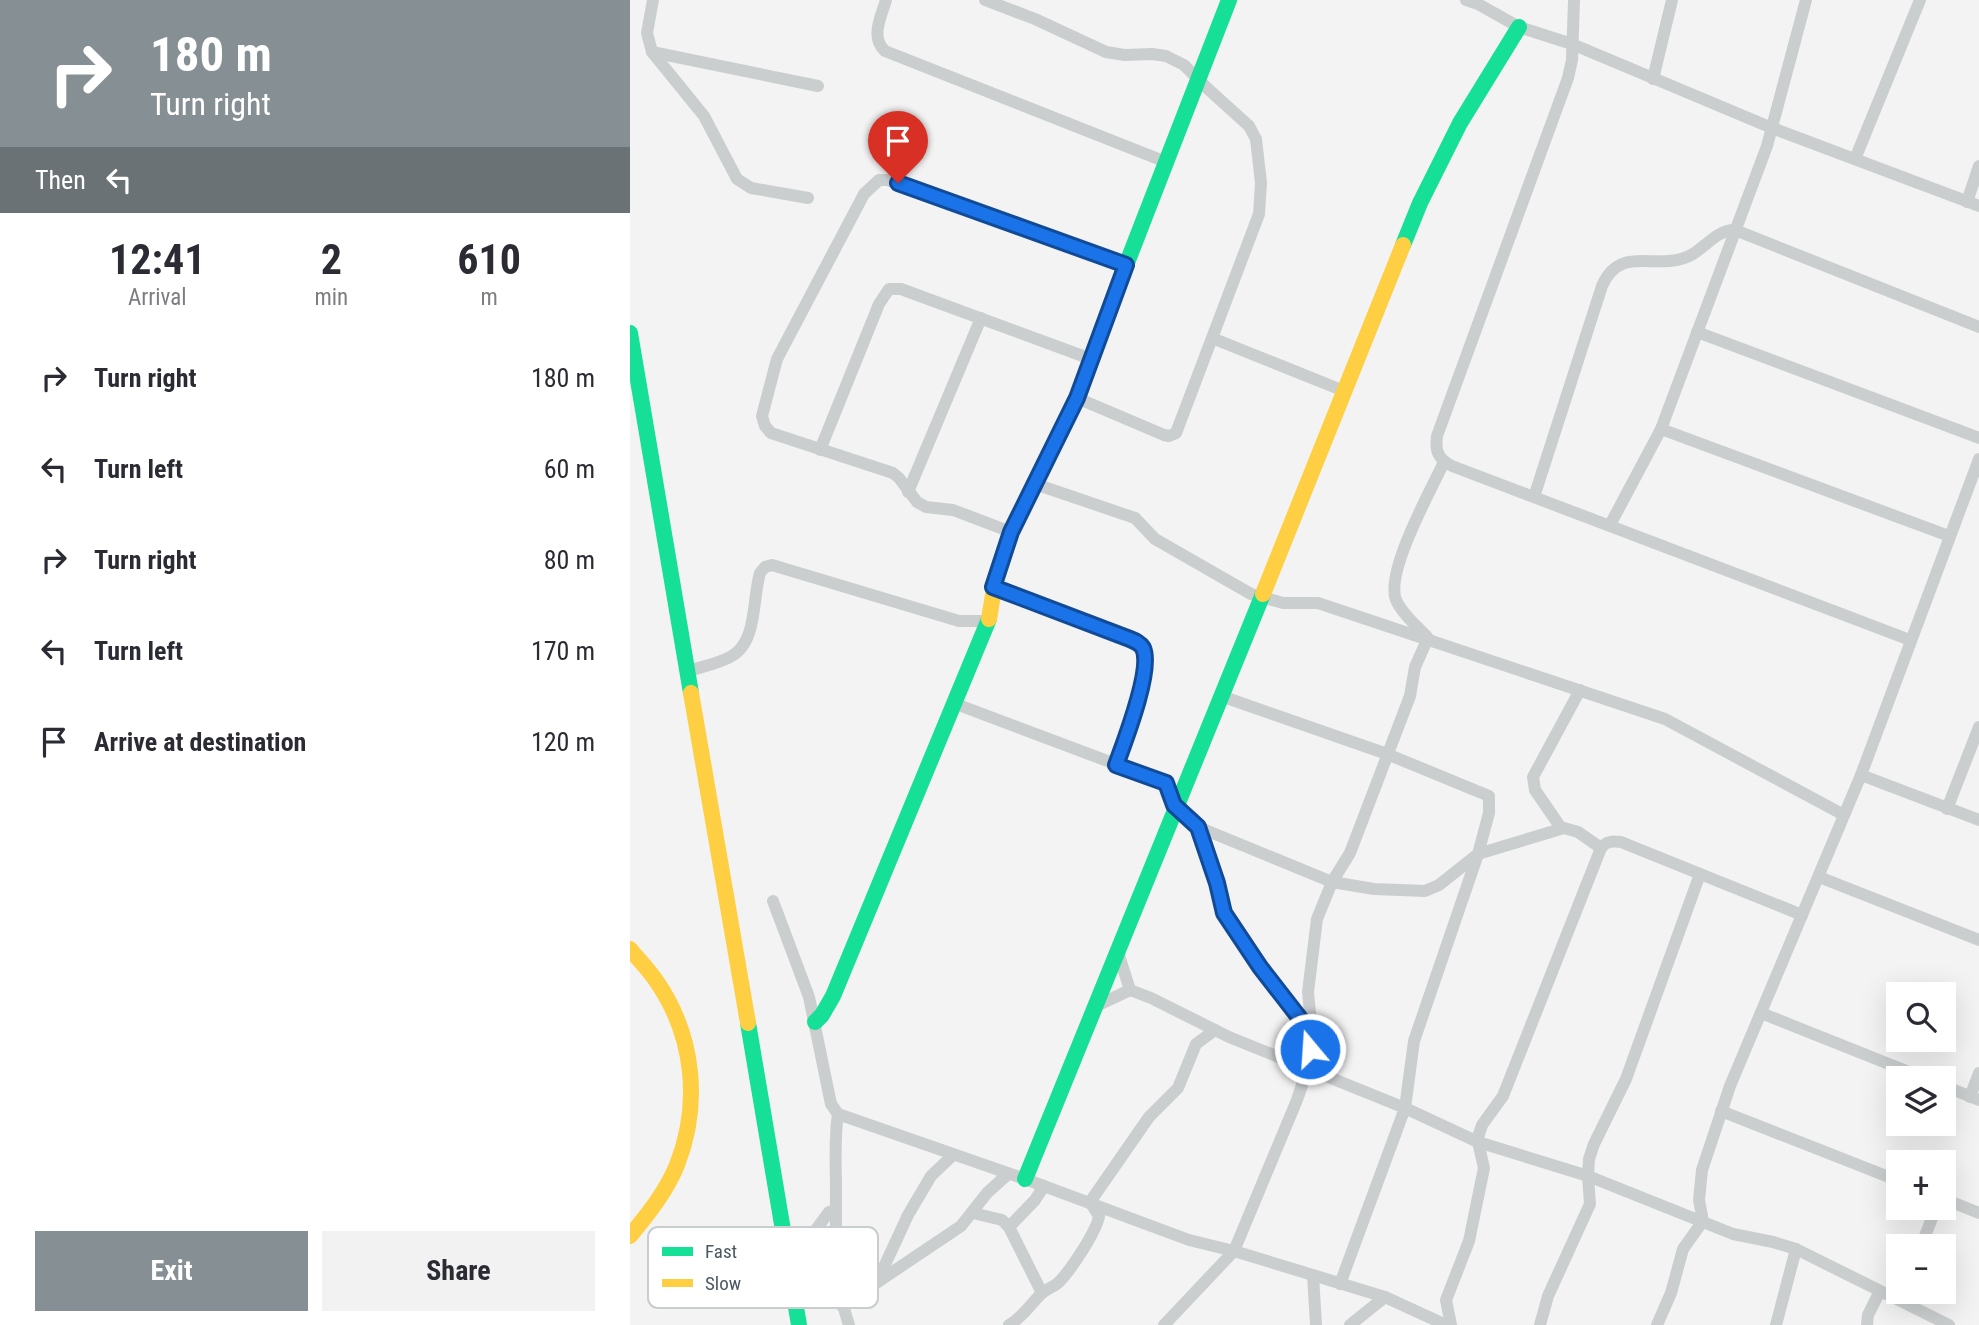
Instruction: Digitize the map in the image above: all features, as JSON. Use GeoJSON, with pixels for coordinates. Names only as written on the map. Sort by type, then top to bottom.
{"type":"FeatureCollection","features":[{"type":"Feature","properties":{"kind":"main road"},"geometry":{"type":"LineString","coordinates":[[815,1022],[833,996],[956,704],[989,621],[993,587],[1011,532],[1077,398],[1229,0]]}},
{"type":"Feature","properties":{"kind":"main road"},"geometry":{"type":"LineString","coordinates":[[1025,1179],[1437,166],[1519,27]]}},
{"type":"Feature","properties":{"kind":"main road"},"geometry":{"type":"LineString","coordinates":[[630,333],[781,1227]]}},
{"type":"Feature","properties":{"kind":"main road"},"geometry":{"type":"LineString","coordinates":[[630,949],[657,980],[675,1011],[687,1043],[692,1089],[687,1138],[676,1170],[658,1202],[630,1236]]}},
{"type":"Feature","properties":{"kind":"street"},"geometry":{"type":"LineString","coordinates":[[653,0],[647,33],[652,51],[704,116],[737,179],[751,188],[808,198]]}},
{"type":"Feature","properties":{"kind":"street"},"geometry":{"type":"LineString","coordinates":[[886,0],[876,35],[878,45],[885,51],[1166,162]]}},
{"type":"Feature","properties":{"kind":"street"},"geometry":{"type":"LineString","coordinates":[[985,0],[1035,19],[1106,52],[1166,56],[1184,65],[1249,126],[1256,139],[1260,173],[1259,214],[1173,435],[1164,435],[1077,398]]}},
{"type":"Feature","properties":{"kind":"street"},"geometry":{"type":"LineString","coordinates":[[1574,0],[1568,78],[1437,436],[1438,456],[1444,462],[1910,640]]}},
{"type":"Feature","properties":{"kind":"street"},"geometry":{"type":"LineString","coordinates":[[1653,79],[1672,0]]}},
{"type":"Feature","properties":{"kind":"street"},"geometry":{"type":"LineString","coordinates":[[1610,525],[1661,429],[1772,128],[1793,40],[1806,0]]}},
{"type":"Feature","properties":{"kind":"street"},"geometry":{"type":"LineString","coordinates":[[1855,159],[1920,0]]}},
{"type":"Feature","properties":{"kind":"street"},"geometry":{"type":"LineString","coordinates":[[1473,1],[1519,27],[1572,44],[1772,128],[1973,204],[1979,166]]}},
{"type":"Feature","properties":{"kind":"street"},"geometry":{"type":"LineString","coordinates":[[652,51],[818,86]]}},
{"type":"Feature","properties":{"kind":"street"},"geometry":{"type":"LineString","coordinates":[[1011,532],[953,510],[926,507],[908,492],[899,478],[892,473],[771,433],[762,416],[777,359],[864,194],[879,180],[888,180],[1126,265]]}},
{"type":"Feature","properties":{"kind":"street"},"geometry":{"type":"LineString","coordinates":[[1534,497],[1606,276],[1622,262],[1679,260],[1691,255],[1725,231],[1735,230],[1979,327]]}},
{"type":"Feature","properties":{"kind":"street"},"geometry":{"type":"LineString","coordinates":[[820,450],[879,304],[889,289],[901,289],[1091,359]]}},
{"type":"Feature","properties":{"kind":"street"},"geometry":{"type":"LineString","coordinates":[[908,492],[981,318]]}},
{"type":"Feature","properties":{"kind":"street"},"geometry":{"type":"LineString","coordinates":[[1697,332],[1979,438]]}},
{"type":"Feature","properties":{"kind":"street"},"geometry":{"type":"LineString","coordinates":[[1212,338],[1344,391]]}},
{"type":"Feature","properties":{"kind":"street"},"geometry":{"type":"LineString","coordinates":[[1661,429],[1949,536]]}},
{"type":"Feature","properties":{"kind":"street"},"geometry":{"type":"LineString","coordinates":[[1703,1221],[1699,1200],[1702,1170],[1721,1111],[1861,775],[1979,459]]}},
{"type":"Feature","properties":{"kind":"street"},"geometry":{"type":"LineString","coordinates":[[1428,638],[1396,601],[1394,588],[1402,552],[1444,462]]}},
{"type":"Feature","properties":{"kind":"street"},"geometry":{"type":"LineString","coordinates":[[1035,484],[1135,518],[1155,538],[1251,594],[1283,603],[1318,603],[1665,719],[1844,815]]}},
{"type":"Feature","properties":{"kind":"street"},"geometry":{"type":"LineString","coordinates":[[688,671],[723,660],[740,650],[750,629],[760,573],[765,567],[772,565],[959,621],[989,621]]}},
{"type":"Feature","properties":{"kind":"street"},"geometry":{"type":"LineString","coordinates":[[993,587],[1130,639],[1143,648],[1144,665],[1139,695],[1133,720],[1116,765]]}},
{"type":"Feature","properties":{"kind":"street"},"geometry":{"type":"LineString","coordinates":[[1164,1325],[1234,1251],[1297,1100],[1307,1070],[1312,1034],[1308,992],[1317,919],[1332,882],[1350,853],[1410,696],[1415,667],[1428,638]]}},
{"type":"Feature","properties":{"kind":"street"},"geometry":{"type":"LineString","coordinates":[[1562,828],[1535,790],[1533,777],[1580,690]]}},
{"type":"Feature","properties":{"kind":"street"},"geometry":{"type":"LineString","coordinates":[[1221,696],[1387,754],[1489,796],[1489,813],[1478,854],[1414,1041],[1405,1108],[1340,1284]]}},
{"type":"Feature","properties":{"kind":"street"},"geometry":{"type":"LineString","coordinates":[[956,704],[1166,783],[1177,808],[1198,827],[1332,882],[1374,889],[1425,891],[1439,885],[1478,854],[1562,828],[1577,832],[1601,848]]}},
{"type":"Feature","properties":{"kind":"street"},"geometry":{"type":"LineString","coordinates":[[1947,809],[1979,726]]}},
{"type":"Feature","properties":{"kind":"street"},"geometry":{"type":"LineString","coordinates":[[1861,775],[1979,820]]}},
{"type":"Feature","properties":{"kind":"street"},"geometry":{"type":"LineString","coordinates":[[1198,827],[1224,913],[1260,967],[1312,1034]]}},
{"type":"Feature","properties":{"kind":"street"},"geometry":{"type":"LineString","coordinates":[[1449,1325],[1446,1300],[1469,1241],[1484,1168],[1478,1142],[1482,1125],[1503,1096],[1601,848],[1612,841],[1621,842],[1802,915]]}},
{"type":"Feature","properties":{"kind":"street"},"geometry":{"type":"LineString","coordinates":[[1540,1325],[1548,1296],[1590,1204],[1588,1176],[1594,1144],[1626,1079],[1700,874]]}},
{"type":"Feature","properties":{"kind":"street"},"geometry":{"type":"LineString","coordinates":[[1819,877],[1979,940]]}},
{"type":"Feature","properties":{"kind":"street"},"geometry":{"type":"LineString","coordinates":[[773,901],[805,985],[831,1104],[838,1114],[1090,1202],[1189,1240],[1385,1297],[1449,1325]]}},
{"type":"Feature","properties":{"kind":"street"},"geometry":{"type":"LineString","coordinates":[[1117,949],[1130,990]]}},
{"type":"Feature","properties":{"kind":"street"},"geometry":{"type":"LineString","coordinates":[[1094,1007],[1130,990],[1152,998],[1215,1030],[1405,1108],[1478,1142],[1588,1176],[1733,1234],[1796,1249],[1886,1292]]}},
{"type":"Feature","properties":{"kind":"street"},"geometry":{"type":"LineString","coordinates":[[1761,1013],[1894,1066]]}},
{"type":"Feature","properties":{"kind":"street"},"geometry":{"type":"LineString","coordinates":[[1090,1202],[1149,1117],[1178,1088],[1196,1044],[1215,1030]]}},
{"type":"Feature","properties":{"kind":"street"},"geometry":{"type":"LineString","coordinates":[[1956,1091],[1975,1098],[1979,1073]]}},
{"type":"Feature","properties":{"kind":"street"},"geometry":{"type":"LineString","coordinates":[[1721,1111],[1886,1176]]}},
{"type":"Feature","properties":{"kind":"street"},"geometry":{"type":"LineString","coordinates":[[836,1227],[835,1134],[838,1114]]}},
{"type":"Feature","properties":{"kind":"street"},"geometry":{"type":"LineString","coordinates":[[878,1280],[908,1215],[931,1176],[953,1155]]}},
{"type":"Feature","properties":{"kind":"street"},"geometry":{"type":"LineString","coordinates":[[878,1283],[961,1226],[1008,1174]]}},
{"type":"Feature","properties":{"kind":"street"},"geometry":{"type":"LineString","coordinates":[[1009,1227],[1035,1200],[1044,1186]]}},
{"type":"Feature","properties":{"kind":"street"},"geometry":{"type":"LineString","coordinates":[[1018,1323],[1042,1293],[1059,1283],[1098,1225],[1099,1216],[1090,1202]]}},
{"type":"Feature","properties":{"kind":"street"},"geometry":{"type":"LineString","coordinates":[[1956,1203],[1979,1211]]}},
{"type":"Feature","properties":{"kind":"street"},"geometry":{"type":"LineString","coordinates":[[818,1227],[829,1212],[836,1210]]}},
{"type":"Feature","properties":{"kind":"street"},"geometry":{"type":"LineString","coordinates":[[973,1213],[1002,1220],[1009,1227],[1042,1293]]}},
{"type":"Feature","properties":{"kind":"street"},"geometry":{"type":"LineString","coordinates":[[1657,1325],[1671,1293],[1683,1249],[1703,1221]]}},
{"type":"Feature","properties":{"kind":"street"},"geometry":{"type":"LineString","coordinates":[[1776,1325],[1796,1249]]}},
{"type":"Feature","properties":{"kind":"street"},"geometry":{"type":"LineString","coordinates":[[1313,1275],[1316,1325]]}},
{"type":"Feature","properties":{"kind":"street"},"geometry":{"type":"LineString","coordinates":[[1867,1325],[1868,1315],[1880,1291]]}},
{"type":"Feature","properties":{"kind":"street"},"geometry":{"type":"LineString","coordinates":[[1350,1325],[1385,1297]]}},
{"type":"Feature","properties":{"kind":"street"},"geometry":{"type":"LineString","coordinates":[[1914,1304],[1949,1325]]}},
{"type":"Feature","properties":{"kind":"street"},"geometry":{"type":"LineString","coordinates":[[843,1308],[849,1325]]}},
{"type":"Feature","properties":{"kind":"traffic: fast"},"geometry":{"type":"LineString","coordinates":[[1118,286],[1229,0]]}},
{"type":"Feature","properties":{"kind":"traffic: fast"},"geometry":{"type":"LineString","coordinates":[[1403,245],[1420,203],[1460,123],[1519,27]]}},
{"type":"Feature","properties":{"kind":"traffic: fast"},"geometry":{"type":"LineString","coordinates":[[630,333],[691,693]]}},
{"type":"Feature","properties":{"kind":"traffic: fast"},"geometry":{"type":"LineString","coordinates":[[1025,1179],[1263,594]]}},
{"type":"Feature","properties":{"kind":"traffic: fast"},"geometry":{"type":"LineString","coordinates":[[815,1022],[833,996],[989,619]]}},
{"type":"Feature","properties":{"kind":"traffic: fast"},"geometry":{"type":"LineString","coordinates":[[748,1023],[782,1227]]}},
{"type":"Feature","properties":{"kind":"traffic: fast"},"geometry":{"type":"LineString","coordinates":[[796,1308],[799,1325]]}},
{"type":"Feature","properties":{"kind":"traffic: slow"},"geometry":{"type":"LineString","coordinates":[[1263,594],[1403,245]]}},
{"type":"Feature","properties":{"kind":"traffic: slow"},"geometry":{"type":"LineString","coordinates":[[989,619],[996,576],[1011,532],[1077,398],[1118,286]]}},
{"type":"Feature","properties":{"kind":"traffic: slow"},"geometry":{"type":"LineString","coordinates":[[691,693],[748,1023]]}},
{"type":"Feature","properties":{"kind":"traffic: slow"},"geometry":{"type":"LineString","coordinates":[[630,949],[657,982],[679,1025],[690,1071],[691,1095],[685,1142],[673,1175],[630,1236]]}},
{"type":"Feature","properties":{"kind":"route"},"geometry":{"type":"LineString","coordinates":[[898,183],[1126,265],[1068,420],[1011,532],[993,587],[1130,639],[1143,648],[1144,665],[1139,695],[1133,720],[1116,765],[1166,783],[1174,805],[1198,827],[1224,913],[1260,967],[1312,1034],[1310,1049]]}}]}
